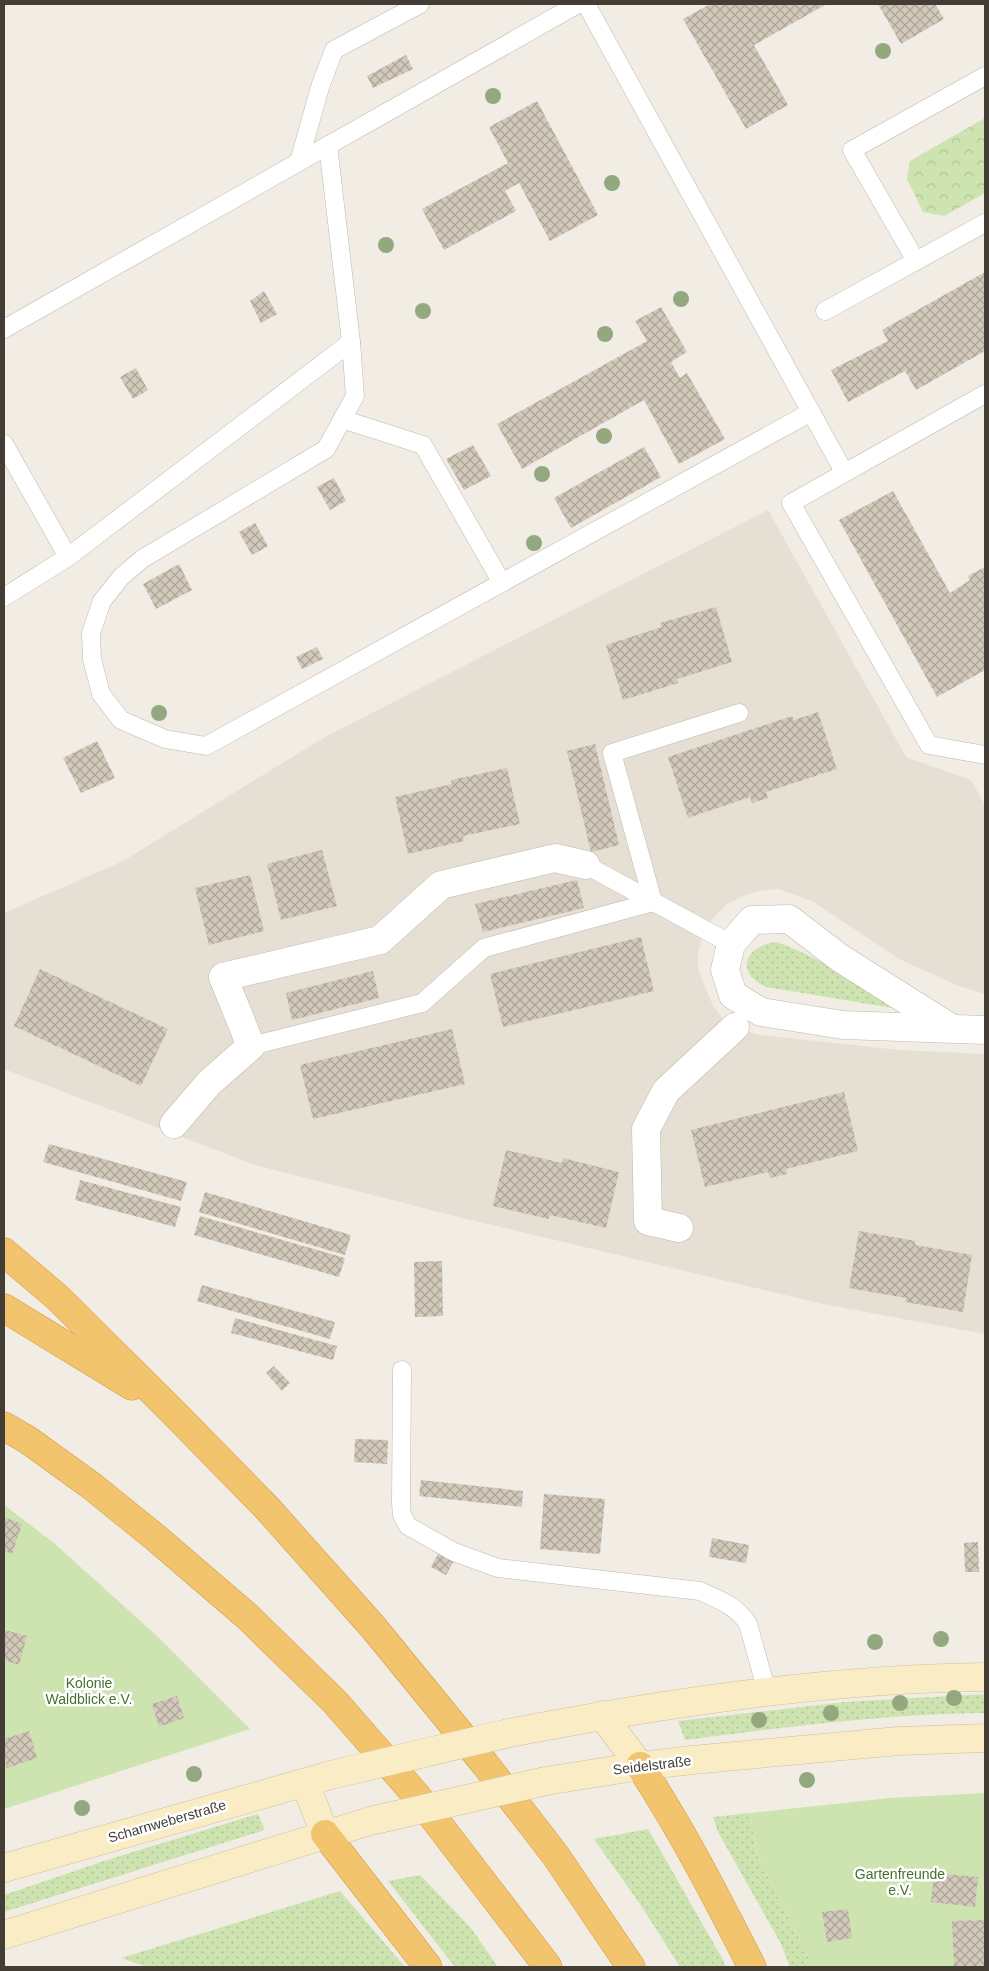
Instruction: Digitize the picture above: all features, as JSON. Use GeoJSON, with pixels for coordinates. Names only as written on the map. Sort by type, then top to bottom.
{"type":"FeatureCollection","features":[{"type":"Feature","properties":{"kind":"highway"},"geometry":{"type":"LineString","coordinates":[[4,1252],[57,1297],[173,1412],[267,1508],[373,1627],[485,1764],[556,1856],[631,1967]]}},
{"type":"Feature","properties":{"kind":"highway"},"geometry":{"type":"LineString","coordinates":[[4,1308],[173,1412]]}},
{"type":"Feature","properties":{"kind":"highway"},"geometry":{"type":"LineString","coordinates":[[4,1417],[28,1440]]}},
{"type":"Feature","properties":{"kind":"highway"},"geometry":{"type":"LineString","coordinates":[[4,1426],[28,1440],[93,1487],[163,1544],[248,1617],[336,1702],[416,1795],[548,1967]]}},
{"type":"Feature","properties":{"kind":"highway"},"geometry":{"type":"LineString","coordinates":[[640,1766],[670,1813],[715,1893],[752,1967]]}},
{"type":"Feature","properties":{"kind":"highway"},"geometry":{"type":"LineString","coordinates":[[324,1834],[428,1967]]}},
{"type":"Feature","properties":{"kind":"main road"},"geometry":{"type":"LineString","coordinates":[[640,1766],[602,1715],[767,1692],[918,1678],[985,1677]]}},
{"type":"Feature","properties":{"kind":"main road","name":"Scharnweberstraße"},"geometry":{"type":"LineString","coordinates":[[4,1868],[305,1782],[509,1733],[602,1715]]}},
{"type":"Feature","properties":{"kind":"main road","name":"Seidelstraße"},"geometry":{"type":"LineString","coordinates":[[324,1834],[370,1821],[546,1781],[640,1766],[898,1741],[985,1738]]}},
{"type":"Feature","properties":{"kind":"main road"},"geometry":{"type":"LineString","coordinates":[[4,1934],[324,1834],[305,1782]]}},
{"type":"Feature","properties":{"kind":"street"},"geometry":{"type":"LineString","coordinates":[[174,1124],[209,1083],[251,1046],[223,977],[380,940],[441,885],[555,858],[586,866]]}},
{"type":"Feature","properties":{"kind":"street"},"geometry":{"type":"LineString","coordinates":[[951,1028],[840,958],[789,919],[752,920],[731,944],[725,970],[734,995],[761,1012],[843,1025],[985,1030]]}},
{"type":"Feature","properties":{"kind":"street"},"geometry":{"type":"LineString","coordinates":[[679,1228],[648,1221],[646,1128],[666,1091],[735,1027]]}},
{"type":"Feature","properties":{"kind":"lane"},"geometry":{"type":"LineString","coordinates":[[299,162],[320,87],[334,50],[420,4]]}},
{"type":"Feature","properties":{"kind":"lane"},"geometry":{"type":"LineString","coordinates":[[4,329],[578,4]]}},
{"type":"Feature","properties":{"kind":"lane"},"geometry":{"type":"LineString","coordinates":[[586,4],[844,472]]}},
{"type":"Feature","properties":{"kind":"lane"},"geometry":{"type":"LineString","coordinates":[[916,261],[852,150],[985,76]]}},
{"type":"Feature","properties":{"kind":"lane"},"geometry":{"type":"LineString","coordinates":[[328,145],[351,342],[355,396],[326,449],[142,559],[121,577],[102,601],[91,633],[92,659],[101,694],[121,720],[165,739],[206,746],[812,412]]}},
{"type":"Feature","properties":{"kind":"lane"},"geometry":{"type":"LineString","coordinates":[[825,311],[985,223]]}},
{"type":"Feature","properties":{"kind":"lane"},"geometry":{"type":"LineString","coordinates":[[4,597],[68,557],[351,342]]}},
{"type":"Feature","properties":{"kind":"lane"},"geometry":{"type":"LineString","coordinates":[[985,394],[791,503],[929,745],[985,755]]}},
{"type":"Feature","properties":{"kind":"lane"},"geometry":{"type":"LineString","coordinates":[[342,419],[423,445],[502,583]]}},
{"type":"Feature","properties":{"kind":"lane"},"geometry":{"type":"LineString","coordinates":[[4,444],[68,557]]}},
{"type":"Feature","properties":{"kind":"lane"},"geometry":{"type":"LineString","coordinates":[[653,902],[612,753],[739,713]]}},
{"type":"Feature","properties":{"kind":"lane"},"geometry":{"type":"LineString","coordinates":[[586,866],[731,944]]}},
{"type":"Feature","properties":{"kind":"lane"},"geometry":{"type":"LineString","coordinates":[[251,1046],[422,1002],[484,948],[653,902]]}},
{"type":"Feature","properties":{"kind":"lane"},"geometry":{"type":"LineString","coordinates":[[735,1027],[756,1008]]}},
{"type":"Feature","properties":{"kind":"lane"},"geometry":{"type":"LineString","coordinates":[[402,1370],[401,1503],[402,1515],[408,1526],[454,1552],[498,1568],[700,1591],[723,1601],[742,1614],[748,1624],[767,1692]]}},
{"type":"Feature","properties":{"kind":"shaded area"},"geometry":{"type":"Polygon","coordinates":[[[768,510],[906,757],[971,780],[985,805],[985,994],[959,986],[901,960],[812,901],[778,889],[745,895],[726,905],[711,920],[702,938],[698,952],[698,969],[713,1006],[724,1020],[741,1030],[760,1035],[899,1050],[985,1054],[985,1334],[823,1304],[459,1217],[255,1165],[4,1069],[4,913],[123,861],[325,737],[768,510]]]}},
{"type":"Feature","properties":{"kind":"green space"},"geometry":{"type":"Polygon","coordinates":[[[985,118],[985,193],[944,216],[923,212],[907,179],[910,161],[985,118]]]}},
{"type":"Feature","properties":{"kind":"green space"},"geometry":{"type":"Polygon","coordinates":[[[776,942],[791,947],[834,969],[890,1001],[894,1005],[893,1008],[766,987],[750,975],[747,961],[757,949],[776,942]]]}},
{"type":"Feature","properties":{"kind":"green space","name":"Kolonie Waldblick e.V."},"geometry":{"type":"Polygon","coordinates":[[[4,1505],[54,1543],[158,1637],[250,1729],[4,1809],[4,1505]]]}},
{"type":"Feature","properties":{"kind":"green space"},"geometry":{"type":"Polygon","coordinates":[[[985,1694],[985,1713],[872,1719],[685,1740],[678,1721],[845,1702],[985,1694]]]}},
{"type":"Feature","properties":{"kind":"green space","name":"Gartenfreunde e.V."},"geometry":{"type":"Polygon","coordinates":[[[985,1793],[985,1967],[814,1967],[757,1854],[750,1813],[890,1798],[985,1793]]]}},
{"type":"Feature","properties":{"kind":"green space"},"geometry":{"type":"Polygon","coordinates":[[[750,1813],[757,1854],[814,1967],[790,1967],[780,1942],[718,1832],[713,1817],[750,1813]]]}},
{"type":"Feature","properties":{"kind":"green space"},"geometry":{"type":"Polygon","coordinates":[[[258,1814],[265,1830],[4,1912],[4,1895],[107,1860],[258,1814]]]}},
{"type":"Feature","properties":{"kind":"green space"},"geometry":{"type":"Polygon","coordinates":[[[648,1829],[726,1967],[680,1967],[642,1907],[594,1839],[648,1829]]]}},
{"type":"Feature","properties":{"kind":"green space"},"geometry":{"type":"Polygon","coordinates":[[[420,1875],[471,1928],[498,1967],[455,1967],[388,1881],[420,1875]]]}},
{"type":"Feature","properties":{"kind":"green space"},"geometry":{"type":"Polygon","coordinates":[[[340,1891],[405,1967],[147,1967],[121,1958],[340,1891]]]}},
{"type":"Feature","properties":{"kind":"building"},"geometry":{"type":"Polygon","coordinates":[[[710,4],[827,4],[754,45],[788,105],[746,129],[683,19],[710,4]]]}},
{"type":"Feature","properties":{"kind":"building"},"geometry":{"type":"Polygon","coordinates":[[[878,4],[935,4],[944,19],[901,44],[878,4]]]}},
{"type":"Feature","properties":{"kind":"building"},"geometry":{"type":"Polygon","coordinates":[[[406,55],[413,69],[373,88],[367,76],[406,55]]]}},
{"type":"Feature","properties":{"kind":"building"},"geometry":{"type":"Polygon","coordinates":[[[537,101],[598,215],[550,241],[519,183],[505,191],[516,211],[444,250],[422,209],[508,163],[489,127],[537,101]]]}},
{"type":"Feature","properties":{"kind":"building"},"geometry":{"type":"Polygon","coordinates":[[[985,272],[985,351],[916,390],[905,371],[848,402],[831,370],[888,341],[882,330],[985,272]]]}},
{"type":"Feature","properties":{"kind":"building"},"geometry":{"type":"Polygon","coordinates":[[[264,291],[277,314],[261,323],[250,301],[264,291]]]}},
{"type":"Feature","properties":{"kind":"building"},"geometry":{"type":"Polygon","coordinates":[[[661,307],[687,352],[671,362],[680,378],[687,373],[725,439],[679,464],[644,400],[522,469],[497,424],[647,341],[635,321],[661,307]]]}},
{"type":"Feature","properties":{"kind":"building"},"geometry":{"type":"Polygon","coordinates":[[[136,368],[148,390],[133,399],[120,377],[136,368]]]}},
{"type":"Feature","properties":{"kind":"building"},"geometry":{"type":"Polygon","coordinates":[[[473,445],[491,476],[464,490],[446,459],[473,445]]]}},
{"type":"Feature","properties":{"kind":"building"},"geometry":{"type":"Polygon","coordinates":[[[644,447],[661,477],[571,528],[554,498],[644,447]]]}},
{"type":"Feature","properties":{"kind":"building"},"geometry":{"type":"Polygon","coordinates":[[[334,478],[346,501],[330,510],[317,487],[334,478]]]}},
{"type":"Feature","properties":{"kind":"building"},"geometry":{"type":"Polygon","coordinates":[[[893,491],[950,593],[970,580],[968,576],[985,567],[985,670],[937,697],[839,520],[893,491]]]}},
{"type":"Feature","properties":{"kind":"building"},"geometry":{"type":"Polygon","coordinates":[[[255,523],[268,546],[252,555],[239,532],[255,523]]]}},
{"type":"Feature","properties":{"kind":"building"},"geometry":{"type":"Polygon","coordinates":[[[179,564],[192,590],[156,609],[143,584],[179,564]]]}},
{"type":"Feature","properties":{"kind":"building"},"geometry":{"type":"Polygon","coordinates":[[[716,607],[732,662],[677,679],[678,683],[623,700],[606,645],[662,627],[660,623],[716,607]]]}},
{"type":"Feature","properties":{"kind":"building"},"geometry":{"type":"Polygon","coordinates":[[[317,647],[323,659],[302,669],[296,657],[317,647]]]}},
{"type":"Feature","properties":{"kind":"building"},"geometry":{"type":"Polygon","coordinates":[[[818,712],[837,769],[766,792],[768,798],[752,803],[750,797],[688,818],[668,757],[792,716],[794,720],[818,712]]]}},
{"type":"Feature","properties":{"kind":"building"},"geometry":{"type":"Polygon","coordinates":[[[97,741],[115,778],[81,793],[63,758],[97,741]]]}},
{"type":"Feature","properties":{"kind":"building"},"geometry":{"type":"Polygon","coordinates":[[[595,744],[619,845],[591,852],[567,751],[595,744]]]}},
{"type":"Feature","properties":{"kind":"building"},"geometry":{"type":"Polygon","coordinates":[[[507,768],[520,824],[463,836],[464,841],[408,854],[395,797],[452,784],[451,780],[507,768]]]}},
{"type":"Feature","properties":{"kind":"building"},"geometry":{"type":"Polygon","coordinates":[[[322,850],[337,906],[281,920],[267,864],[322,850]]]}},
{"type":"Feature","properties":{"kind":"building"},"geometry":{"type":"Polygon","coordinates":[[[250,875],[264,931],[209,945],[195,888],[250,875]]]}},
{"type":"Feature","properties":{"kind":"building"},"geometry":{"type":"Polygon","coordinates":[[[577,880],[584,908],[483,932],[475,904],[577,880]]]}},
{"type":"Feature","properties":{"kind":"building"},"geometry":{"type":"Polygon","coordinates":[[[641,937],[654,991],[503,1027],[490,974],[641,937]]]}},
{"type":"Feature","properties":{"kind":"building"},"geometry":{"type":"Polygon","coordinates":[[[40,969],[168,1029],[141,1086],[14,1026],[40,969]]]}},
{"type":"Feature","properties":{"kind":"building"},"geometry":{"type":"Polygon","coordinates":[[[373,971],[379,998],[292,1020],[286,993],[373,971]]]}},
{"type":"Feature","properties":{"kind":"building"},"geometry":{"type":"Polygon","coordinates":[[[452,1029],[465,1084],[313,1119],[300,1065],[452,1029]]]}},
{"type":"Feature","properties":{"kind":"building"},"geometry":{"type":"Polygon","coordinates":[[[844,1092],[858,1151],[786,1169],[787,1174],[770,1178],[768,1172],[705,1187],[691,1130],[844,1092]]]}},
{"type":"Feature","properties":{"kind":"building"},"geometry":{"type":"Polygon","coordinates":[[[49,1144],[187,1182],[181,1201],[43,1162],[49,1144]]]}},
{"type":"Feature","properties":{"kind":"building"},"geometry":{"type":"Polygon","coordinates":[[[506,1150],[562,1163],[563,1158],[619,1172],[606,1228],[550,1215],[549,1219],[493,1206],[506,1150]]]}},
{"type":"Feature","properties":{"kind":"building"},"geometry":{"type":"Polygon","coordinates":[[[80,1180],[181,1207],[175,1227],[75,1200],[80,1180]]]}},
{"type":"Feature","properties":{"kind":"building"},"geometry":{"type":"Polygon","coordinates":[[[205,1192],[351,1235],[345,1255],[199,1212],[205,1192]]]}},
{"type":"Feature","properties":{"kind":"building"},"geometry":{"type":"Polygon","coordinates":[[[200,1216],[345,1258],[339,1277],[194,1235],[200,1216]]]}},
{"type":"Feature","properties":{"kind":"building"},"geometry":{"type":"Polygon","coordinates":[[[859,1231],[916,1241],[915,1245],[972,1255],[963,1312],[905,1302],[906,1298],[849,1288],[859,1231]]]}},
{"type":"Feature","properties":{"kind":"building"},"geometry":{"type":"Polygon","coordinates":[[[442,1261],[443,1316],[415,1317],[414,1262],[442,1261]]]}},
{"type":"Feature","properties":{"kind":"building"},"geometry":{"type":"Polygon","coordinates":[[[202,1285],[335,1322],[330,1339],[197,1301],[202,1285]]]}},
{"type":"Feature","properties":{"kind":"building"},"geometry":{"type":"Polygon","coordinates":[[[235,1318],[337,1346],[333,1360],[231,1333],[235,1318]]]}},
{"type":"Feature","properties":{"kind":"building"},"geometry":{"type":"Polygon","coordinates":[[[274,1366],[290,1383],[282,1391],[266,1373],[274,1366]]]}},
{"type":"Feature","properties":{"kind":"building"},"geometry":{"type":"Polygon","coordinates":[[[355,1439],[388,1440],[387,1464],[354,1462],[355,1439]]]}},
{"type":"Feature","properties":{"kind":"building"},"geometry":{"type":"Polygon","coordinates":[[[421,1480],[523,1491],[522,1507],[419,1496],[421,1480]]]}},
{"type":"Feature","properties":{"kind":"building"},"geometry":{"type":"Polygon","coordinates":[[[544,1494],[605,1499],[600,1554],[540,1549],[544,1494]]]}},
{"type":"Feature","properties":{"kind":"building"},"geometry":{"type":"Polygon","coordinates":[[[4,1517],[22,1524],[12,1554],[4,1551],[4,1517]]]}},
{"type":"Feature","properties":{"kind":"building"},"geometry":{"type":"Polygon","coordinates":[[[712,1538],[749,1545],[746,1563],[709,1557],[712,1538]]]}},
{"type":"Feature","properties":{"kind":"building"},"geometry":{"type":"Polygon","coordinates":[[[978,1542],[979,1572],[965,1572],[964,1543],[978,1542]]]}},
{"type":"Feature","properties":{"kind":"building"},"geometry":{"type":"Polygon","coordinates":[[[439,1552],[454,1561],[446,1575],[431,1567],[439,1552]]]}},
{"type":"Feature","properties":{"kind":"building"},"geometry":{"type":"Polygon","coordinates":[[[5,1630],[27,1636],[19,1665],[4,1660],[5,1630]]]}},
{"type":"Feature","properties":{"kind":"building"},"geometry":{"type":"Polygon","coordinates":[[[177,1696],[184,1718],[159,1727],[152,1704],[177,1696]]]}},
{"type":"Feature","properties":{"kind":"building"},"geometry":{"type":"Polygon","coordinates":[[[29,1731],[37,1758],[7,1768],[4,1758],[4,1739],[29,1731]]]}},
{"type":"Feature","properties":{"kind":"building"},"geometry":{"type":"Polygon","coordinates":[[[934,1873],[978,1877],[975,1907],[931,1902],[934,1873]]]}},
{"type":"Feature","properties":{"kind":"building"},"geometry":{"type":"Polygon","coordinates":[[[848,1909],[852,1938],[827,1942],[822,1912],[848,1909]]]}},
{"type":"Feature","properties":{"kind":"building"},"geometry":{"type":"Polygon","coordinates":[[[985,1920],[985,1967],[954,1967],[952,1921],[985,1920]]]}}]}
